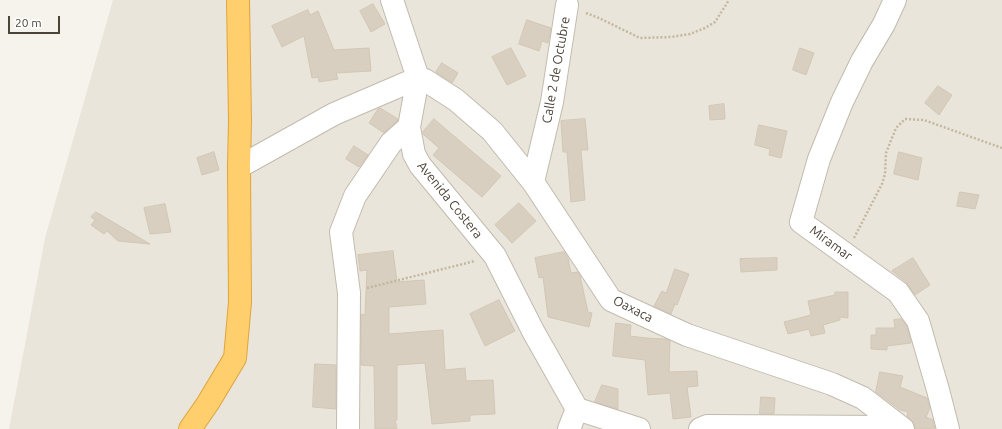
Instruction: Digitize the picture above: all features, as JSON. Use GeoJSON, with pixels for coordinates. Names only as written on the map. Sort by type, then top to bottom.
{"type":"FeatureCollection","features":[{"type":"Feature","properties":{"kind":"highway"},"geometry":{"type":"LineString","coordinates":[[190,429],[208,403],[235,358],[240,302],[240,120],[238,0]]}},
{"type":"Feature","properties":{"kind":"street"},"geometry":{"type":"LineString","coordinates":[[239,167],[334,114],[418,78],[392,0]]}},
{"type":"Feature","properties":{"kind":"street","name":"Miramar"},"geometry":{"type":"LineString","coordinates":[[895,0],[884,24],[862,61],[842,102],[819,158],[801,222],[898,292],[918,320],[948,429]]}},
{"type":"Feature","properties":{"kind":"street","name":"Calle 2 de Octubre"},"geometry":{"type":"LineString","coordinates":[[533,182],[552,102],[567,5]]}},
{"type":"Feature","properties":{"kind":"street","name":"Avenida Costera"},"geometry":{"type":"LineString","coordinates":[[418,78],[409,127],[414,154],[420,165],[495,256],[533,331],[577,409]]}},
{"type":"Feature","properties":{"kind":"street","name":"Oaxaca"},"geometry":{"type":"LineString","coordinates":[[418,78],[425,80],[456,100],[492,131],[533,182],[611,300],[687,335],[832,384],[863,398],[893,428]]}},
{"type":"Feature","properties":{"kind":"street"},"geometry":{"type":"LineString","coordinates":[[348,429],[349,293],[341,232],[355,196],[391,143],[409,127]]}},
{"type":"Feature","properties":{"kind":"street"},"geometry":{"type":"LineString","coordinates":[[569,429],[577,409],[639,429]]}},
{"type":"Feature","properties":{"kind":"street"},"geometry":{"type":"LineString","coordinates":[[700,429],[707,426],[768,428],[893,428]]}},
{"type":"Feature","properties":{"kind":"path","name":"Calle 2 de Octubre"},"geometry":{"type":"LineString","coordinates":[[567,5],[599,18],[640,38],[671,37],[690,34],[705,28],[715,22],[730,0]]}},
{"type":"Feature","properties":{"kind":"path"},"geometry":{"type":"LineString","coordinates":[[846,254],[882,184],[885,174],[886,153],[896,128],[905,119],[924,120],[1002,148]]}},
{"type":"Feature","properties":{"kind":"path"},"geometry":{"type":"LineString","coordinates":[[349,293],[495,256]]}},
{"type":"Feature","properties":{"kind":"shaded area"},"geometry":{"type":"Polygon","coordinates":[[[113,0],[1002,0],[1002,429],[9,429],[45,238],[113,0]]]}},
{"type":"Feature","properties":{"kind":"building"},"geometry":{"type":"Polygon","coordinates":[[[373,4],[385,24],[371,32],[360,11],[373,4]]]}},
{"type":"Feature","properties":{"kind":"building"},"geometry":{"type":"Polygon","coordinates":[[[308,10],[310,15],[318,11],[334,50],[369,48],[371,71],[336,73],[338,79],[319,82],[318,77],[312,78],[304,36],[282,47],[272,26],[308,10]]]}},
{"type":"Feature","properties":{"kind":"building"},"geometry":{"type":"Polygon","coordinates":[[[527,20],[551,28],[548,43],[542,41],[539,51],[519,44],[527,20]]]}},
{"type":"Feature","properties":{"kind":"building"},"geometry":{"type":"Polygon","coordinates":[[[511,48],[526,76],[507,85],[492,57],[511,48]]]}},
{"type":"Feature","properties":{"kind":"building"},"geometry":{"type":"Polygon","coordinates":[[[800,48],[814,53],[806,75],[793,70],[800,48]]]}},
{"type":"Feature","properties":{"kind":"building"},"geometry":{"type":"Polygon","coordinates":[[[442,63],[458,73],[452,83],[436,72],[442,63]]]}},
{"type":"Feature","properties":{"kind":"building"},"geometry":{"type":"Polygon","coordinates":[[[938,86],[952,95],[939,115],[925,103],[938,86]]]}},
{"type":"Feature","properties":{"kind":"building"},"geometry":{"type":"Polygon","coordinates":[[[724,104],[725,119],[710,120],[709,106],[724,104]]]}},
{"type":"Feature","properties":{"kind":"building"},"geometry":{"type":"Polygon","coordinates":[[[380,108],[398,119],[384,133],[369,123],[380,108]]]}},
{"type":"Feature","properties":{"kind":"building"},"geometry":{"type":"Polygon","coordinates":[[[434,119],[501,176],[482,197],[433,155],[439,148],[423,134],[423,132],[434,119]]]}},
{"type":"Feature","properties":{"kind":"building"},"geometry":{"type":"Polygon","coordinates":[[[585,119],[588,150],[581,150],[585,200],[571,202],[567,152],[563,152],[561,121],[585,119]]]}},
{"type":"Feature","properties":{"kind":"building"},"geometry":{"type":"Polygon","coordinates":[[[759,125],[787,131],[781,158],[769,155],[770,149],[755,145],[759,125]]]}},
{"type":"Feature","properties":{"kind":"building"},"geometry":{"type":"Polygon","coordinates":[[[354,146],[368,155],[359,167],[346,159],[354,146]]]}},
{"type":"Feature","properties":{"kind":"building"},"geometry":{"type":"Polygon","coordinates":[[[214,152],[219,170],[202,175],[197,158],[214,152]]]}},
{"type":"Feature","properties":{"kind":"building"},"geometry":{"type":"Polygon","coordinates":[[[899,152],[922,158],[918,180],[894,174],[899,152]]]}},
{"type":"Feature","properties":{"kind":"building"},"geometry":{"type":"Polygon","coordinates":[[[960,192],[979,195],[975,209],[957,206],[960,192]]]}},
{"type":"Feature","properties":{"kind":"building"},"geometry":{"type":"Polygon","coordinates":[[[519,203],[536,221],[512,243],[495,225],[519,203]]]}},
{"type":"Feature","properties":{"kind":"building"},"geometry":{"type":"Polygon","coordinates":[[[165,204],[171,232],[150,234],[144,208],[165,204]]]}},
{"type":"Feature","properties":{"kind":"building"},"geometry":{"type":"Polygon","coordinates":[[[96,212],[150,244],[118,241],[107,231],[104,234],[91,225],[95,220],[91,217],[96,212]]]}},
{"type":"Feature","properties":{"kind":"building"},"geometry":{"type":"Polygon","coordinates":[[[393,251],[397,282],[424,280],[426,304],[389,307],[389,334],[443,330],[445,370],[465,368],[466,381],[493,380],[495,414],[470,415],[470,421],[432,424],[425,363],[397,365],[397,420],[395,420],[397,429],[375,429],[374,366],[361,365],[361,314],[365,315],[367,270],[360,271],[358,255],[393,251]]]}},
{"type":"Feature","properties":{"kind":"building"},"geometry":{"type":"Polygon","coordinates":[[[564,252],[568,258],[571,273],[578,272],[580,276],[588,312],[592,313],[589,327],[548,317],[543,277],[539,278],[535,258],[564,252]]]}},
{"type":"Feature","properties":{"kind":"building"},"geometry":{"type":"Polygon","coordinates":[[[777,258],[777,270],[741,272],[740,259],[777,258]]]}},
{"type":"Feature","properties":{"kind":"building"},"geometry":{"type":"Polygon","coordinates":[[[913,258],[930,285],[915,295],[906,282],[892,271],[913,258]]]}},
{"type":"Feature","properties":{"kind":"building"},"geometry":{"type":"Polygon","coordinates":[[[675,269],[689,274],[677,305],[675,304],[671,314],[654,306],[662,291],[666,293],[675,269]]]}},
{"type":"Feature","properties":{"kind":"building"},"geometry":{"type":"Polygon","coordinates":[[[835,292],[848,292],[848,318],[840,317],[840,320],[823,325],[825,333],[811,336],[809,329],[788,334],[784,322],[811,315],[808,301],[835,295],[835,292]]]}},
{"type":"Feature","properties":{"kind":"building"},"geometry":{"type":"Polygon","coordinates":[[[499,300],[515,331],[485,346],[470,314],[499,300]]]}},
{"type":"Feature","properties":{"kind":"building"},"geometry":{"type":"Polygon","coordinates":[[[901,319],[907,326],[911,343],[887,346],[887,350],[871,349],[871,335],[876,335],[876,328],[895,328],[894,320],[901,319]]]}},
{"type":"Feature","properties":{"kind":"building"},"geometry":{"type":"Polygon","coordinates":[[[616,323],[631,325],[630,336],[665,339],[670,341],[669,372],[697,371],[698,386],[687,387],[691,417],[673,419],[670,393],[648,395],[645,360],[613,356],[616,323]]]}},
{"type":"Feature","properties":{"kind":"building"},"geometry":{"type":"Polygon","coordinates":[[[315,364],[336,365],[336,409],[313,407],[315,364]]]}},
{"type":"Feature","properties":{"kind":"building"},"geometry":{"type":"Polygon","coordinates":[[[880,372],[903,376],[900,387],[927,398],[930,408],[926,417],[933,420],[935,429],[915,429],[914,424],[907,416],[908,412],[900,410],[876,392],[880,372]]]}},
{"type":"Feature","properties":{"kind":"building"},"geometry":{"type":"Polygon","coordinates":[[[602,385],[618,389],[618,409],[595,402],[602,385]]]}},
{"type":"Feature","properties":{"kind":"building"},"geometry":{"type":"Polygon","coordinates":[[[761,397],[775,398],[774,414],[760,414],[761,397]]]}}]}
